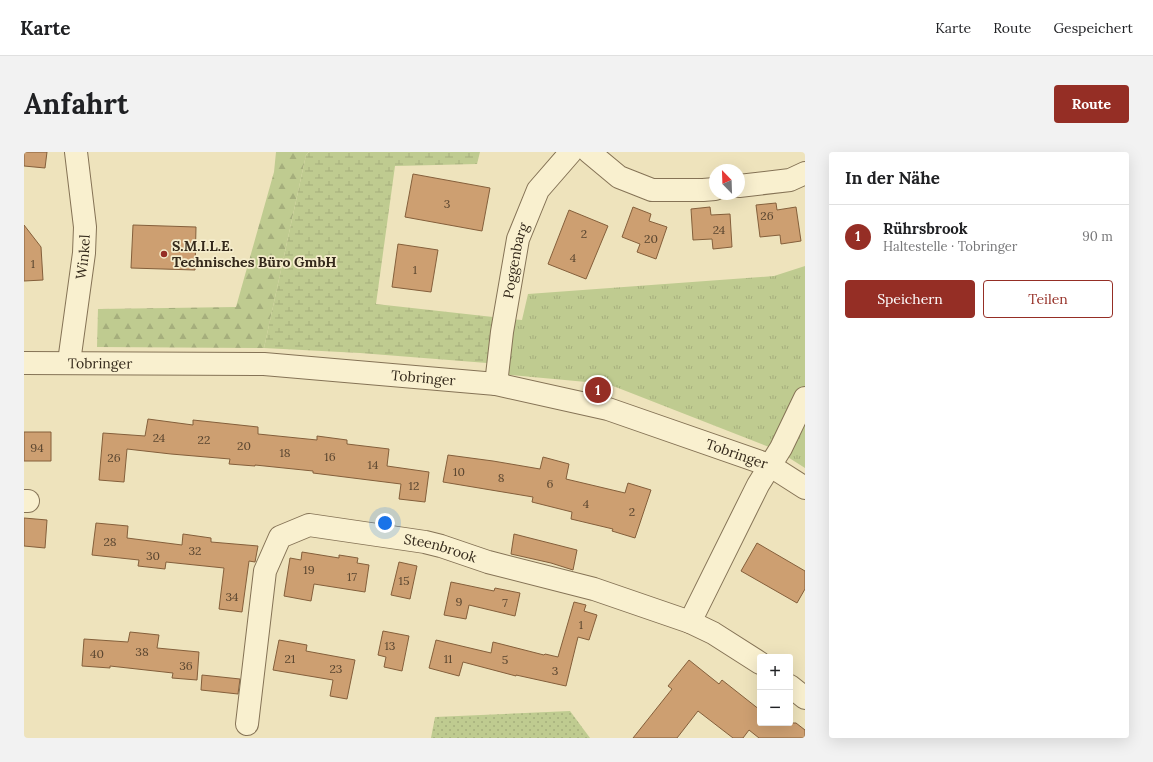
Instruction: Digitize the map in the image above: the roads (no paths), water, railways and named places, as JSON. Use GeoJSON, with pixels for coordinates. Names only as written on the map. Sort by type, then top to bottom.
{"type":"FeatureCollection","features":[{"type":"Feature","properties":{"kind":"street","name":"Winkel"},"geometry":{"type":"LineString","coordinates":[[70,362],[84,253],[85,234],[76,152]]}},
{"type":"Feature","properties":{"kind":"street","name":"Poggenbarg"},"geometry":{"type":"LineString","coordinates":[[496,384],[502,332],[518,239],[538,190],[571,152]]}},
{"type":"Feature","properties":{"kind":"street"},"geometry":{"type":"LineString","coordinates":[[589,152],[619,177],[652,190],[709,190]]}},
{"type":"Feature","properties":{"kind":"street"},"geometry":{"type":"LineString","coordinates":[[745,185],[790,180],[805,173]]}},
{"type":"Feature","properties":{"kind":"street","name":"Tobringer"},"geometry":{"type":"LineString","coordinates":[[24,363],[264,364],[496,384],[608,409],[769,466],[805,488]]}},
{"type":"Feature","properties":{"kind":"street"},"geometry":{"type":"LineString","coordinates":[[690,622],[758,484],[781,448],[805,398]]}},
{"type":"Feature","properties":{"kind":"street","name":"Steenbrook"},"geometry":{"type":"LineString","coordinates":[[247,724],[265,571],[280,537],[309,525],[424,542],[441,546],[488,562],[594,589],[690,622],[713,633],[757,661]]}},
{"type":"Feature","properties":{"kind":"street"},"geometry":{"type":"LineString","coordinates":[[793,688],[805,698]]}},
{"type":"Feature","properties":{"kind":"place","name":"S.M.I.L.E. Technisches Büro GmbH"},"geometry":{"type":"Point","coordinates":[164,254]}},
{"type":"Feature","properties":{"kind":"place","name":"Rührsbrook"},"geometry":{"type":"Point","coordinates":[598,390]}}]}
